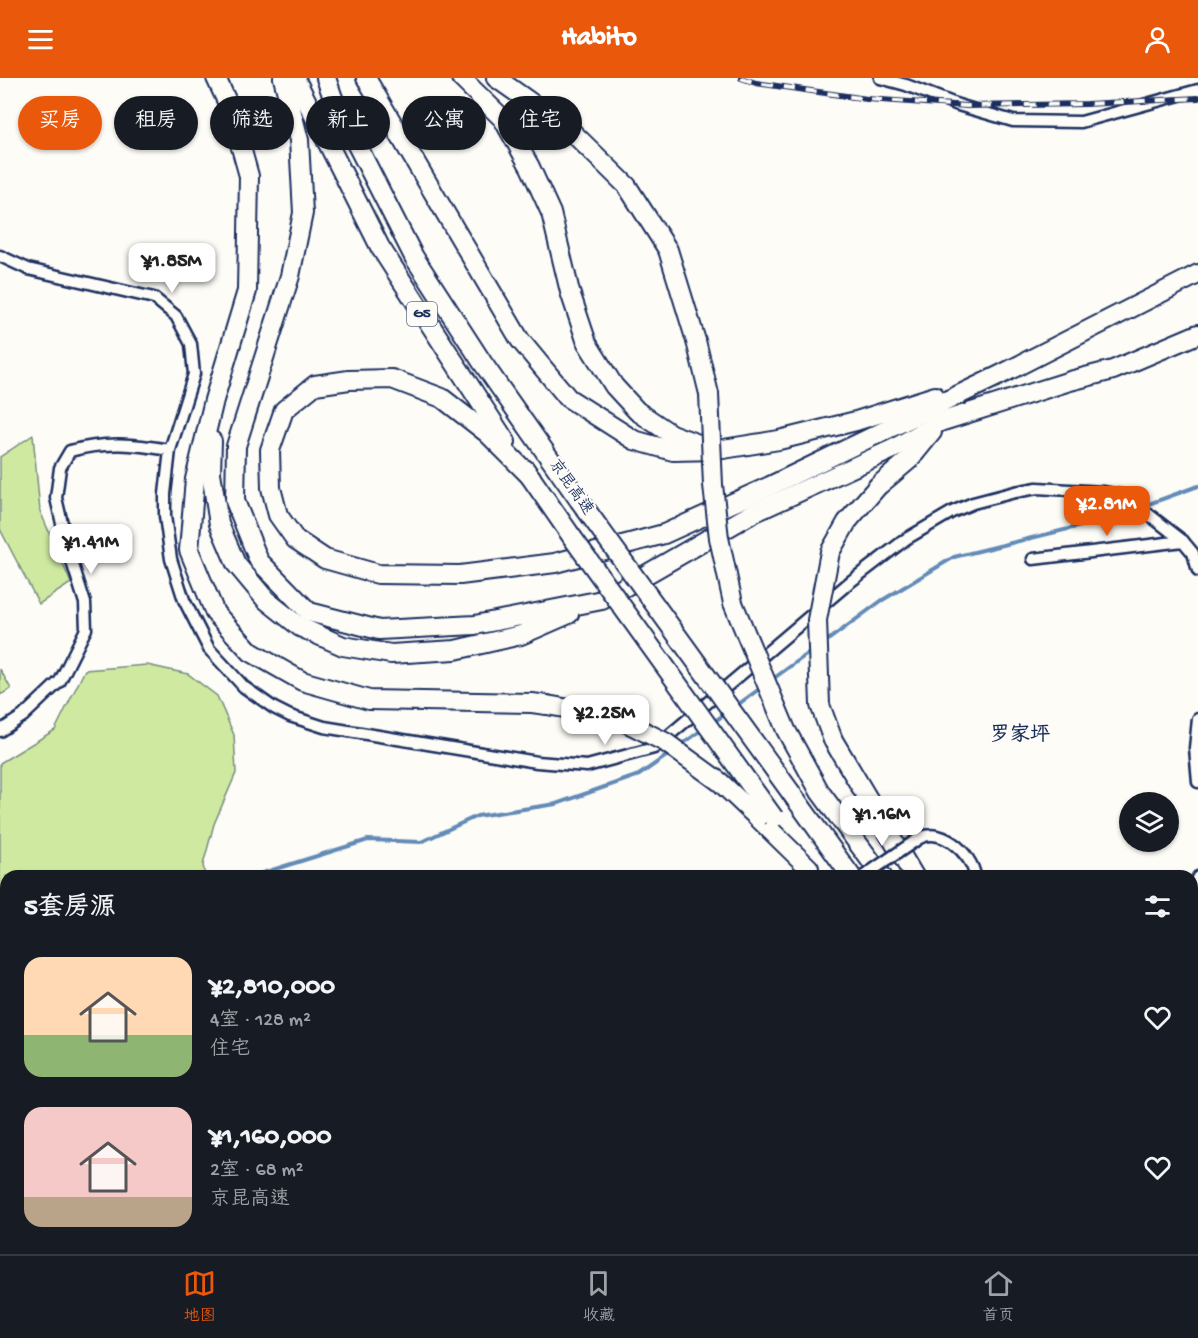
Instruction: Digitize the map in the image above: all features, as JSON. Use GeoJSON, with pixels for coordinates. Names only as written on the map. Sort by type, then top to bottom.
{"type":"FeatureCollection","features":[{"type":"Feature","properties":{"kind":"highway"},"geometry":{"type":"LineString","coordinates":[[216,78],[230,108],[249,176],[247,291],[214,400],[195,479],[189,550],[215,613],[251,652],[302,681],[369,700],[532,703],[615,717],[665,741],[766,818]]}},
{"type":"Feature","properties":{"kind":"highway"},"geometry":{"type":"LineString","coordinates":[[284,78],[299,140],[303,213],[290,276],[236,446],[235,501],[259,561],[309,612],[380,630],[475,625],[602,600]]}},
{"type":"Feature","properties":{"kind":"highway","name":"京昆高速"},"geometry":{"type":"LineString","coordinates":[[295,78],[380,247],[479,402],[766,818],[810,870]]}},
{"type":"Feature","properties":{"kind":"highway","name":"京昆高速"},"geometry":{"type":"LineString","coordinates":[[326,78],[338,108],[414,257],[482,362],[579,501],[847,870]]}},
{"type":"Feature","properties":{"kind":"highway"},"geometry":{"type":"LineString","coordinates":[[366,78],[520,340],[568,398],[634,440],[673,451],[717,450],[778,440],[856,421],[1000,375]]}},
{"type":"Feature","properties":{"kind":"highway"},"geometry":{"type":"LineString","coordinates":[[461,78],[503,119],[530,167],[551,213],[570,292],[587,343],[614,386],[637,411],[671,434],[717,450]]}},
{"type":"Feature","properties":{"kind":"highway"},"geometry":{"type":"LineString","coordinates":[[496,78],[571,131],[627,186],[668,250],[696,341],[708,394],[713,485],[719,538],[733,603],[781,719],[803,761],[820,792],[878,870]]}},
{"type":"Feature","properties":{"kind":"highway"},"geometry":{"type":"LineString","coordinates":[[531,477],[487,433],[442,398],[392,379],[349,380],[315,385],[285,410],[270,450],[271,488],[278,515],[295,539],[325,559],[378,574],[460,575],[555,563],[664,534],[781,481],[1000,375],[1198,274]]}},
{"type":"Feature","properties":{"kind":"highway"},"geometry":{"type":"LineString","coordinates":[[214,400],[212,473],[219,524],[236,564],[266,600],[300,627],[343,646],[391,654],[455,650],[521,634],[602,600],[753,513],[893,449],[940,422],[1070,381],[1113,370],[1196,335]]}},
{"type":"Feature","properties":{"kind":"highway"},"geometry":{"type":"LineString","coordinates":[[910,870],[833,740],[820,705],[817,620],[830,552],[847,522],[878,486],[910,459],[940,422]]}},
{"type":"Feature","properties":{"kind":"street"},"geometry":{"type":"LineString","coordinates":[[880,78],[1013,121],[1081,122],[1198,90]]}},
{"type":"Feature","properties":{"kind":"street"},"geometry":{"type":"LineString","coordinates":[[0,256],[28,269],[154,298],[176,316],[191,344],[194,374],[170,450],[165,494],[165,516],[171,559],[177,580],[193,620],[210,649],[231,675],[251,693],[290,716],[324,727],[537,762],[587,766],[654,748],[850,582],[906,539],[936,520],[983,500],[1015,492],[1037,489],[1103,492],[1125,496],[1195,551],[1198,570]]}},
{"type":"Feature","properties":{"kind":"street"},"geometry":{"type":"LineString","coordinates":[[0,732],[23,716],[60,681],[86,629],[85,603],[68,549],[56,498],[60,468],[70,451],[93,445],[129,443],[170,450]]}},
{"type":"Feature","properties":{"kind":"street"},"geometry":{"type":"LineString","coordinates":[[1033,559],[1183,541]]}},
{"type":"Feature","properties":{"kind":"street"},"geometry":{"type":"LineString","coordinates":[[1198,719],[1195,748],[1198,782]]}},
{"type":"Feature","properties":{"kind":"street"},"geometry":{"type":"LineString","coordinates":[[873,870],[929,834],[946,838],[973,865],[974,870]]}},
{"type":"Feature","properties":{"kind":"green space"},"geometry":{"type":"Polygon","coordinates":[[[33,435],[40,511],[71,583],[39,604],[0,529],[0,457],[33,435]]]}},
{"type":"Feature","properties":{"kind":"green space"},"geometry":{"type":"Polygon","coordinates":[[[147,665],[188,674],[217,696],[234,735],[236,773],[214,824],[203,865],[204,870],[0,870],[0,763],[55,730],[85,670],[147,665]]]}},
{"type":"Feature","properties":{"kind":"green space"},"geometry":{"type":"Polygon","coordinates":[[[0,669],[11,689],[0,695],[0,669]]]}},
{"type":"Feature","properties":{"kind":"waterway"},"geometry":{"type":"LineString","coordinates":[[824,643],[881,601],[954,557],[1105,520],[1198,486]]}},
{"type":"Feature","properties":{"kind":"waterway"},"geometry":{"type":"LineString","coordinates":[[770,681],[813,650]]}},
{"type":"Feature","properties":{"kind":"waterway"},"geometry":{"type":"LineString","coordinates":[[736,706],[762,687]]}},
{"type":"Feature","properties":{"kind":"waterway"},"geometry":{"type":"LineString","coordinates":[[712,723],[728,712]]}},
{"type":"Feature","properties":{"kind":"waterway"},"geometry":{"type":"LineString","coordinates":[[680,746],[703,729]]}},
{"type":"Feature","properties":{"kind":"waterway"},"geometry":{"type":"LineString","coordinates":[[272,870],[368,840],[421,842],[477,816],[556,804],[639,775],[672,752]]}},
{"type":"Feature","properties":{"kind":"railway"},"geometry":{"type":"LineString","coordinates":[[741,78],[756,83],[867,99],[967,106],[1087,104],[1198,98]]}},
{"type":"Feature","properties":{"kind":"district","name":"罗家坪"},"geometry":{"type":"Point","coordinates":[1020,736]}}]}
